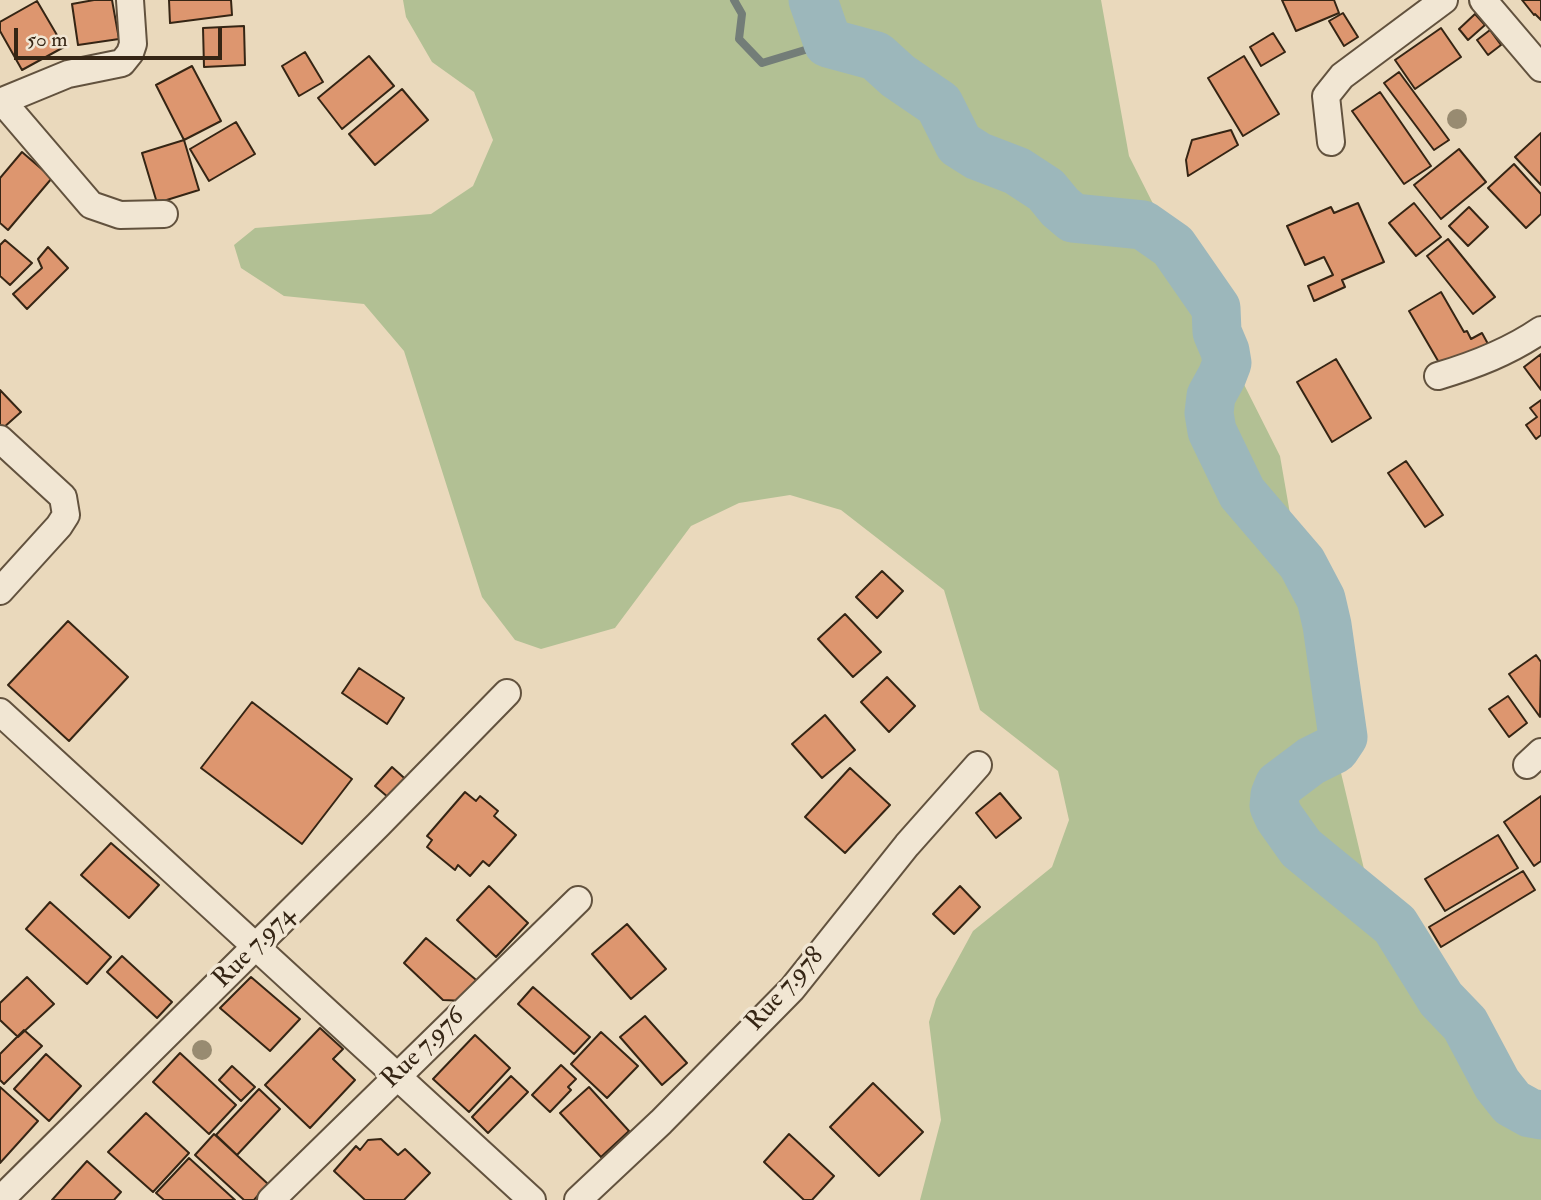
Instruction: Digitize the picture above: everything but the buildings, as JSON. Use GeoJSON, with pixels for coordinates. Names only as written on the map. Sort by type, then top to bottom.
{"type":"FeatureCollection","features":[{"type":"Feature","properties":{"kind":"street"},"geometry":{"type":"LineString","coordinates":[[130,0],[133,44],[122,63],[68,74],[1,102],[91,205],[120,215],[164,214]]}},
{"type":"Feature","properties":{"kind":"street"},"geometry":{"type":"LineString","coordinates":[[1331,142],[1326,96],[1342,76],[1444,0]]}},
{"type":"Feature","properties":{"kind":"street"},"geometry":{"type":"LineString","coordinates":[[1483,0],[1541,68]]}},
{"type":"Feature","properties":{"kind":"street"},"geometry":{"type":"LineString","coordinates":[[1437,376],[1478,365],[1541,330]]}},
{"type":"Feature","properties":{"kind":"street"},"geometry":{"type":"LineString","coordinates":[[0,439],[63,497],[66,515],[0,592]]}},
{"type":"Feature","properties":{"kind":"street","name":"Rue 7.974"},"geometry":{"type":"LineString","coordinates":[[0,1200],[507,693]]}},
{"type":"Feature","properties":{"kind":"street"},"geometry":{"type":"LineString","coordinates":[[0,712],[532,1200]]}},
{"type":"Feature","properties":{"kind":"street","name":"Rue 7.978"},"geometry":{"type":"LineString","coordinates":[[578,1200],[661,1122],[792,989],[907,845],[978,765]]}},
{"type":"Feature","properties":{"kind":"street","name":"Rue 7.976"},"geometry":{"type":"LineString","coordinates":[[271,1200],[578,900]]}},
{"type":"Feature","properties":{"kind":"green space"},"geometry":{"type":"Polygon","coordinates":[[[403,0],[1101,0],[1129,156],[1280,456],[1319,681],[1364,869],[1449,1038],[1541,1135],[1541,1200],[920,1200],[941,1120],[929,1022],[936,999],[973,931],[1052,867],[1069,820],[1058,771],[980,710],[944,590],[841,510],[790,495],[739,503],[691,526],[615,628],[541,649],[515,640],[482,597],[404,351],[364,304],[284,296],[241,268],[234,245],[255,228],[431,214],[473,186],[493,140],[474,92],[432,62],[406,17],[403,0]]]}},
{"type":"Feature","properties":{"kind":"waterway"},"geometry":{"type":"LineString","coordinates":[[734,0],[742,14],[739,39],[762,63],[828,43]]}},
{"type":"Feature","properties":{"kind":"waterway"},"geometry":{"type":"LineString","coordinates":[[813,0],[828,43],[876,56],[898,76],[939,104],[959,144],[978,156],[1017,171],[1046,190],[1073,218],[1143,225],[1173,246],[1216,308],[1217,332],[1227,363],[1211,396],[1209,413],[1212,431],[1242,493],[1302,563],[1321,599],[1343,737],[1335,749],[1311,761],[1279,785],[1274,806],[1301,848],[1395,925],[1441,999],[1465,1024],[1497,1084],[1512,1103],[1530,1113],[1541,1115]]}}]}
